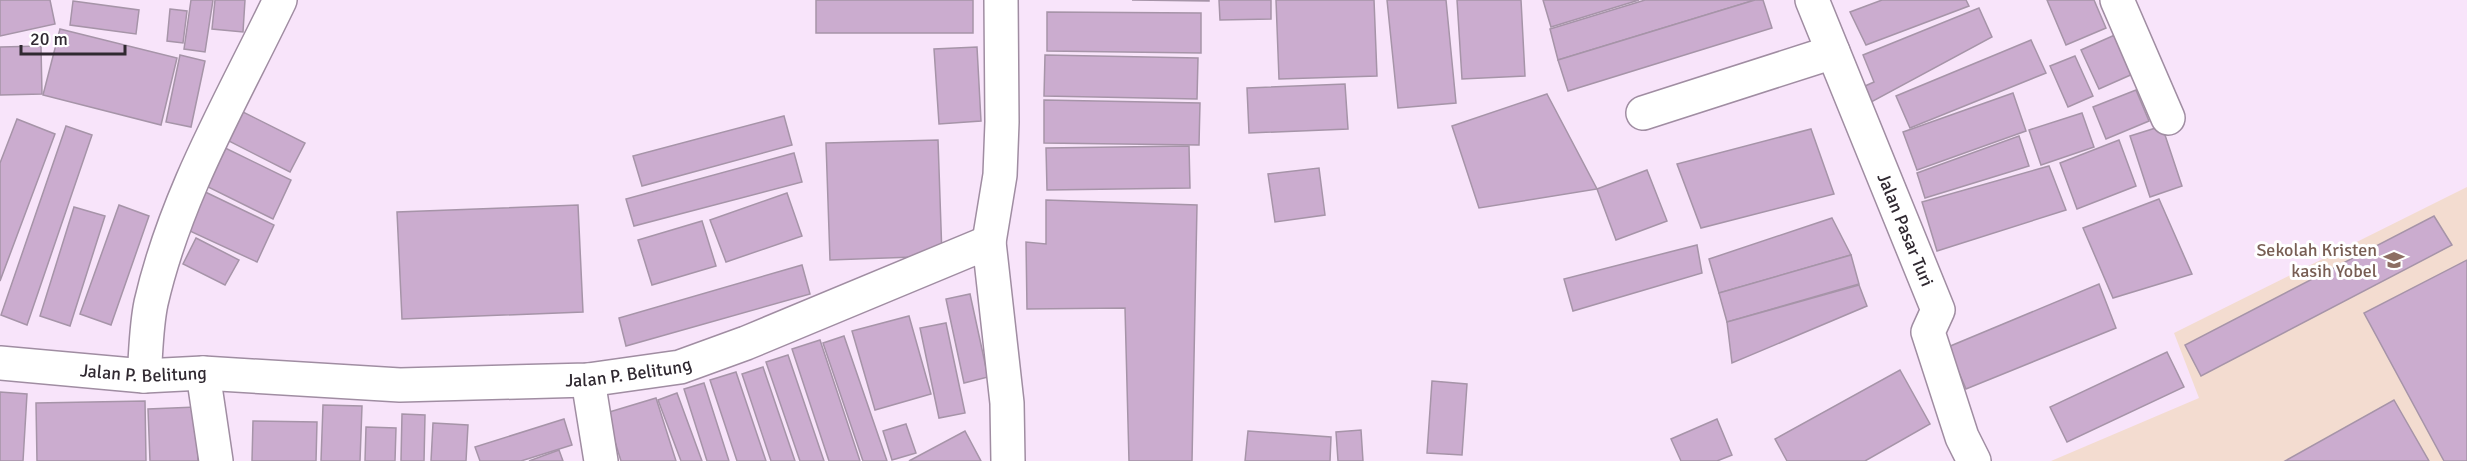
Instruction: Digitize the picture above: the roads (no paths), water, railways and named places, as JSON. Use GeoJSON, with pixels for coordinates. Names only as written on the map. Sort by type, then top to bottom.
{"type":"FeatureCollection","features":[{"type":"Feature","properties":{"kind":"street"},"geometry":{"type":"LineString","coordinates":[[146,359],[150,306],[179,210],[226,103],[280,0]]}},
{"type":"Feature","properties":{"kind":"street"},"geometry":{"type":"LineString","coordinates":[[1001,0],[1001,154],[989,243],[1007,403],[1008,461]]}},
{"type":"Feature","properties":{"kind":"street"},"geometry":{"type":"LineString","coordinates":[[2117,0],[2168,118]]}},
{"type":"Feature","properties":{"kind":"street","name":"Jalan Pasar Turi"},"geometry":{"type":"LineString","coordinates":[[1817,1],[1833,52],[1938,310],[1928,332],[1962,437],[1974,461]]}},
{"type":"Feature","properties":{"kind":"street"},"geometry":{"type":"LineString","coordinates":[[1643,112],[1833,52]]}},
{"type":"Feature","properties":{"kind":"street","name":"Jalan P. Belitung"},"geometry":{"type":"LineString","coordinates":[[0,363],[146,359],[203,373],[400,385],[588,380],[680,366],[746,343],[989,243]]}},
{"type":"Feature","properties":{"kind":"street"},"geometry":{"type":"LineString","coordinates":[[203,373],[216,461]]}},
{"type":"Feature","properties":{"kind":"street"},"geometry":{"type":"LineString","coordinates":[[588,380],[601,461]]}},
{"type":"Feature","properties":{"kind":"place","name":"Sekolah Kristen kasih Yobel"},"geometry":{"type":"Point","coordinates":[2394,260]}}]}
